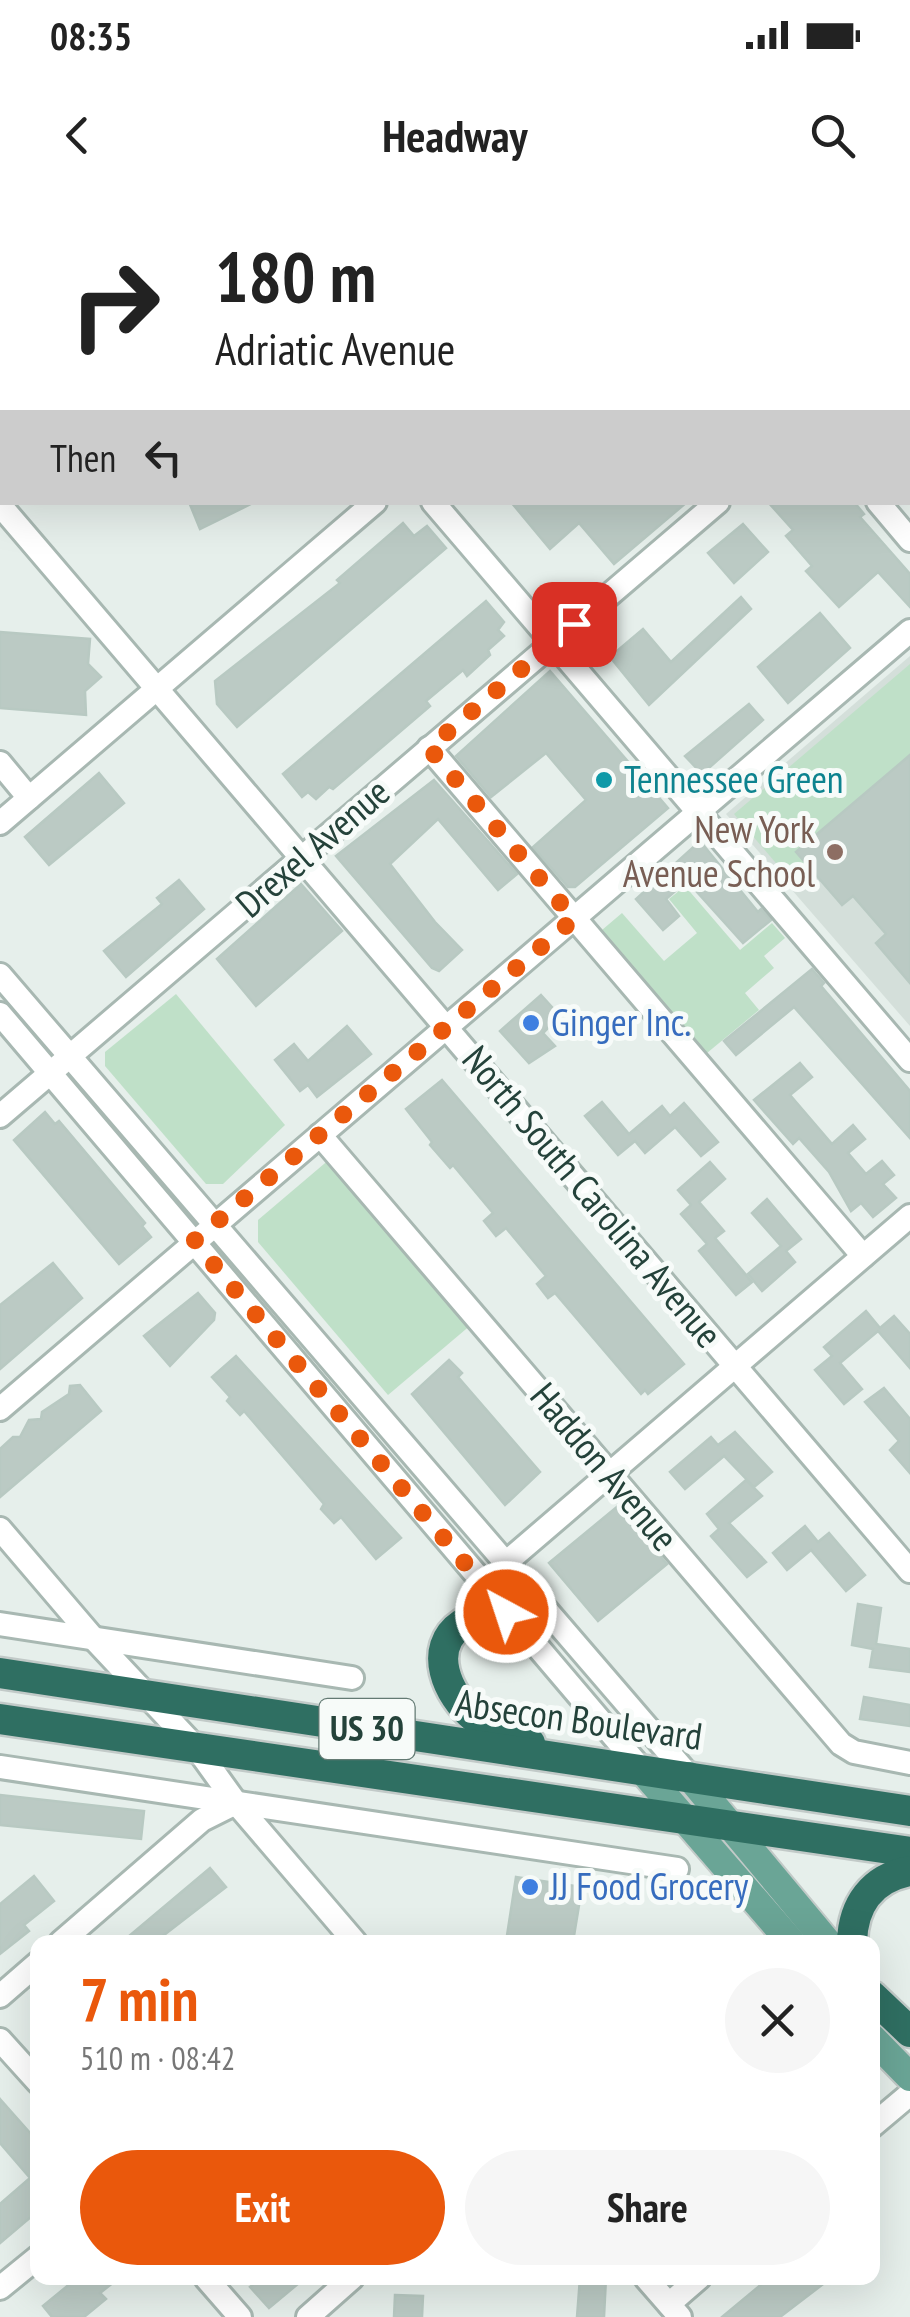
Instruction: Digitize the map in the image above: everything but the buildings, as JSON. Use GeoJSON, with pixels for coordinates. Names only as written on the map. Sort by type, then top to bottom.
{"type":"FeatureCollection","features":[{"type":"Feature","properties":{"kind":"highway"},"geometry":{"type":"LineString","coordinates":[[506,1612],[477,1617],[454,1631],[443,1656],[449,1685],[465,1708],[484,1724],[584,1764]]}},
{"type":"Feature","properties":{"kind":"highway","name":"Absecon Boulevard"},"geometry":{"type":"LineString","coordinates":[[0,1673],[910,1812]]}},
{"type":"Feature","properties":{"kind":"highway","name":"US 30"},"geometry":{"type":"LineString","coordinates":[[0,1718],[910,1852]]}},
{"type":"Feature","properties":{"kind":"highway"},"geometry":{"type":"LineString","coordinates":[[853,1935],[854,1919],[865,1896],[886,1878],[910,1871]]}},
{"type":"Feature","properties":{"kind":"highway"},"geometry":{"type":"LineString","coordinates":[[880,2004],[910,2032]]}},
{"type":"Feature","properties":{"kind":"main road"},"geometry":{"type":"LineString","coordinates":[[643,1772],[785,1935]]}},
{"type":"Feature","properties":{"kind":"main road"},"geometry":{"type":"LineString","coordinates":[[689,1776],[822,1935]]}},
{"type":"Feature","properties":{"kind":"main road"},"geometry":{"type":"LineString","coordinates":[[880,2046],[910,2077]]}},
{"type":"Feature","properties":{"kind":"street","name":"North South Carolina Avenue"},"geometry":{"type":"LineString","coordinates":[[0,505],[910,1571]]}},
{"type":"Feature","properties":{"kind":"street"},"geometry":{"type":"LineString","coordinates":[[0,824],[372,505]]}},
{"type":"Feature","properties":{"kind":"street"},"geometry":{"type":"LineString","coordinates":[[436,505],[910,1060]]}},
{"type":"Feature","properties":{"kind":"street","name":"Drexel Avenue"},"geometry":{"type":"LineString","coordinates":[[0,1116],[714,505]]}},
{"type":"Feature","properties":{"kind":"street"},"geometry":{"type":"LineString","coordinates":[[881,505],[910,540]]}},
{"type":"Feature","properties":{"kind":"street"},"geometry":{"type":"LineString","coordinates":[[0,1409],[910,632]]}},
{"type":"Feature","properties":{"kind":"street"},"geometry":{"type":"LineString","coordinates":[[429,748],[864,1256]]}},
{"type":"Feature","properties":{"kind":"street"},"geometry":{"type":"LineString","coordinates":[[0,763],[29,798]]}},
{"type":"Feature","properties":{"kind":"street"},"geometry":{"type":"LineString","coordinates":[[0,974],[689,1776]]}},
{"type":"Feature","properties":{"kind":"street"},"geometry":{"type":"LineString","coordinates":[[0,1014],[643,1772]]}},
{"type":"Feature","properties":{"kind":"street","name":"Haddon Avenue"},"geometry":{"type":"LineString","coordinates":[[320,1134],[841,1744],[854,1752],[910,1762]]}},
{"type":"Feature","properties":{"kind":"street"},"geometry":{"type":"LineString","coordinates":[[508,1562],[910,1216]]}},
{"type":"Feature","properties":{"kind":"street"},"geometry":{"type":"LineString","coordinates":[[0,1528],[93,1638],[150,1694],[349,1935]]}},
{"type":"Feature","properties":{"kind":"street"},"geometry":{"type":"LineString","coordinates":[[0,1624],[352,1678]]}},
{"type":"Feature","properties":{"kind":"street"},"geometry":{"type":"LineString","coordinates":[[0,1767],[677,1869]]}},
{"type":"Feature","properties":{"kind":"street"},"geometry":{"type":"LineString","coordinates":[[69,1935],[202,1820],[236,1802]]}},
{"type":"Feature","properties":{"kind":"street"},"geometry":{"type":"LineString","coordinates":[[0,1996],[30,1970]]}},
{"type":"Feature","properties":{"kind":"street"},"geometry":{"type":"LineString","coordinates":[[0,2040],[30,2073]]}},
{"type":"Feature","properties":{"kind":"street"},"geometry":{"type":"LineString","coordinates":[[880,2119],[910,2094]]}},
{"type":"Feature","properties":{"kind":"street"},"geometry":{"type":"LineString","coordinates":[[0,2288],[30,2263]]}},
{"type":"Feature","properties":{"kind":"street"},"geometry":{"type":"LineString","coordinates":[[212,2285],[240,2317]]}},
{"type":"Feature","properties":{"kind":"street"},"geometry":{"type":"LineString","coordinates":[[308,2317],[344,2285]]}},
{"type":"Feature","properties":{"kind":"street"},"geometry":{"type":"LineString","coordinates":[[652,2285],[675,2310],[694,2285]]}},
{"type":"Feature","properties":{"kind":"shaded area","name":"New York Avenue School"},"geometry":{"type":"Polygon","coordinates":[[[910,656],[910,1026],[726,814],[910,656]]]}},
{"type":"Feature","properties":{"kind":"green space"},"geometry":{"type":"Polygon","coordinates":[[[910,664],[910,756],[810,868],[792,882],[734,814],[910,664]]]}},
{"type":"Feature","properties":{"kind":"green space"},"geometry":{"type":"Polygon","coordinates":[[[685,886],[740,950],[772,923],[785,938],[764,956],[774,968],[745,993],[759,1010],[707,1053],[602,930],[622,913],[664,961],[697,933],[669,899],[685,886]]]}},
{"type":"Feature","properties":{"kind":"green space"},"geometry":{"type":"Polygon","coordinates":[[[176,994],[285,1125],[223,1184],[206,1184],[105,1066],[105,1052],[176,994]]]}},
{"type":"Feature","properties":{"kind":"green space"},"geometry":{"type":"Polygon","coordinates":[[[331,1158],[472,1324],[388,1395],[258,1242],[258,1220],[331,1158]]]}},
{"type":"Feature","properties":{"kind":"place","name":"Tennessee Green"},"geometry":{"type":"Point","coordinates":[604,780]}},
{"type":"Feature","properties":{"kind":"place","name":"New York Avenue School"},"geometry":{"type":"Point","coordinates":[835,852]}},
{"type":"Feature","properties":{"kind":"place","name":"Ginger Inc."},"geometry":{"type":"Point","coordinates":[531,1023]}},
{"type":"Feature","properties":{"kind":"place","name":"JJ Food Grocery"},"geometry":{"type":"Point","coordinates":[530,1887]}},
{"type":"Feature","properties":{"kind":"route"},"geometry":{"type":"LineString","coordinates":[[506,1612],[194,1241],[574,919],[429,748],[574,624]]}}]}
